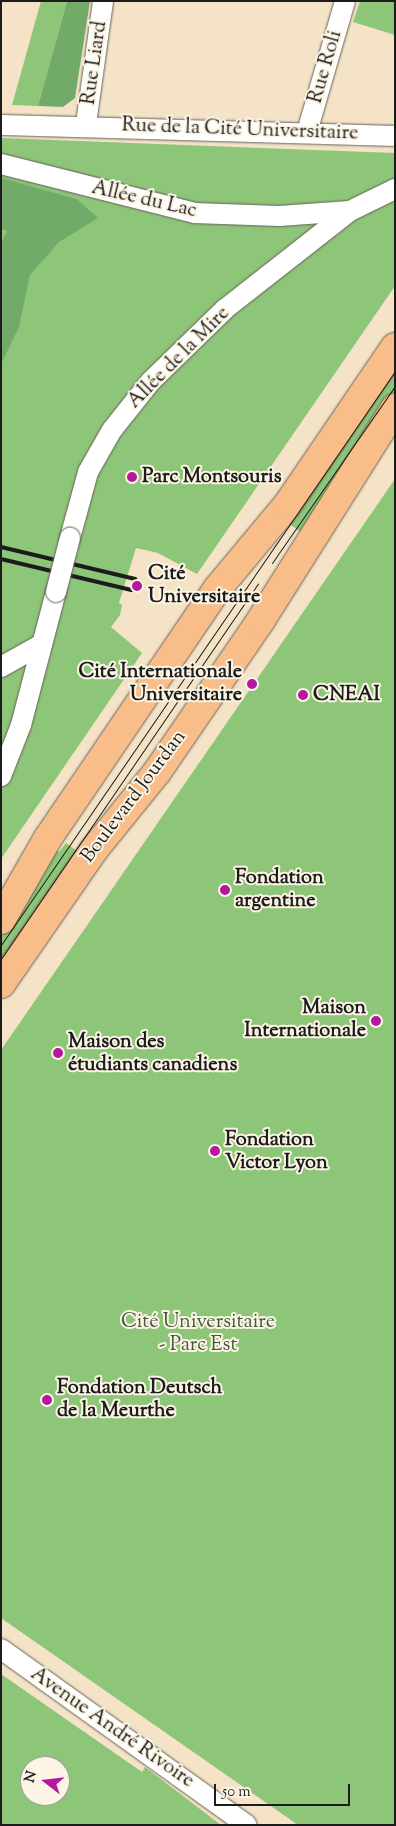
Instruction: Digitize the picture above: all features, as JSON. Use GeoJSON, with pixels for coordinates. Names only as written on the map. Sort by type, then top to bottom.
{"type":"FeatureCollection","features":[{"type":"Feature","properties":{"kind":"main road"},"geometry":{"type":"LineString","coordinates":[[1,920],[48,838],[218,588],[288,504],[395,347]]}},
{"type":"Feature","properties":{"kind":"main road","name":"Boulevard Jourdan"},"geometry":{"type":"LineString","coordinates":[[1,984],[93,851],[157,772],[261,620],[395,408]]}},
{"type":"Feature","properties":{"kind":"street","name":"Rue Liard"},"geometry":{"type":"LineString","coordinates":[[86,124],[104,1]]}},
{"type":"Feature","properties":{"kind":"street","name":"Rue Roli"},"geometry":{"type":"LineString","coordinates":[[307,132],[345,1]]}},
{"type":"Feature","properties":{"kind":"street","name":"Rue de la Cité Universitaire"},"geometry":{"type":"LineString","coordinates":[[1,125],[86,124],[395,136]]}},
{"type":"Feature","properties":{"kind":"street","name":"Allée du Lac"},"geometry":{"type":"LineString","coordinates":[[1,164],[194,213],[279,216],[350,211]]}},
{"type":"Feature","properties":{"kind":"street","name":"Allée de la Mire"},"geometry":{"type":"LineString","coordinates":[[1,776],[21,724],[88,472],[128,408],[199,332],[350,211],[395,189]]}},
{"type":"Feature","properties":{"kind":"street"},"geometry":{"type":"LineString","coordinates":[[1,667],[42,644]]}},
{"type":"Feature","properties":{"kind":"street","name":"Avenue André Rivoire"},"geometry":{"type":"LineString","coordinates":[[1,1650],[247,1825]]}},
{"type":"Feature","properties":{"kind":"green space"},"geometry":{"type":"Polygon","coordinates":[[[41,1],[67,1],[38,106],[12,105],[41,1]]]}},
{"type":"Feature","properties":{"kind":"green space"},"geometry":{"type":"Polygon","coordinates":[[[67,1],[90,1],[75,98],[63,107],[38,106],[67,1]]]}},
{"type":"Feature","properties":{"kind":"green space"},"geometry":{"type":"Polygon","coordinates":[[[360,1],[395,1],[395,35],[353,22],[360,1]]]}},
{"type":"Feature","properties":{"kind":"green space","name":"Parc Montsouris"},"geometry":{"type":"Polygon","coordinates":[[[1,138],[395,153],[395,286],[197,574],[158,553],[136,548],[119,603],[122,605],[120,615],[111,627],[142,653],[1,859],[1,138]]]}},
{"type":"Feature","properties":{"kind":"green space"},"geometry":{"type":"Polygon","coordinates":[[[1,178],[77,199],[98,218],[59,242],[30,275],[19,327],[1,364],[1,243],[7,231],[1,229],[1,178]]]}},
{"type":"Feature","properties":{"kind":"green space"},"geometry":{"type":"Polygon","coordinates":[[[395,363],[395,396],[310,539],[287,522],[395,363]]]}},
{"type":"Feature","properties":{"kind":"green space","name":"Cité Universitaire - Parc Est"},"geometry":{"type":"Polygon","coordinates":[[[395,479],[395,1825],[298,1825],[1,1618],[1,1050],[395,479]]]}},
{"type":"Feature","properties":{"kind":"green space"},"geometry":{"type":"Polygon","coordinates":[[[66,843],[80,853],[1,967],[1,936],[49,845],[59,852],[66,843]]]}},
{"type":"Feature","properties":{"kind":"green space"},"geometry":{"type":"Polygon","coordinates":[[[1,1674],[142,1772],[145,1767],[221,1825],[1,1825],[1,1674]]]}},
{"type":"Feature","properties":{"kind":"tram line"},"geometry":{"type":"LineString","coordinates":[[1,945],[395,371]]}},
{"type":"Feature","properties":{"kind":"tram line"},"geometry":{"type":"LineString","coordinates":[[272,563],[395,386]]}},
{"type":"Feature","properties":{"kind":"tram line"},"geometry":{"type":"LineString","coordinates":[[1,959],[258,584]]}},
{"type":"Feature","properties":{"kind":"railway"},"geometry":{"type":"LineString","coordinates":[[1,547],[135,579]]}},
{"type":"Feature","properties":{"kind":"railway"},"geometry":{"type":"LineString","coordinates":[[1,559],[131,590]]}},
{"type":"Feature","properties":{"kind":"place","name":"Parc Montsouris"},"geometry":{"type":"Point","coordinates":[132,477]}},
{"type":"Feature","properties":{"kind":"place","name":"Cité Universitaire"},"geometry":{"type":"Point","coordinates":[137,586]}},
{"type":"Feature","properties":{"kind":"place","name":"Cité Internationale Universitaire"},"geometry":{"type":"Point","coordinates":[252,684]}},
{"type":"Feature","properties":{"kind":"place","name":"CNEAI"},"geometry":{"type":"Point","coordinates":[303,695]}},
{"type":"Feature","properties":{"kind":"place","name":"Fondation argentine"},"geometry":{"type":"Point","coordinates":[225,890]}},
{"type":"Feature","properties":{"kind":"place","name":"Maison Internationale"},"geometry":{"type":"Point","coordinates":[376,1021]}},
{"type":"Feature","properties":{"kind":"place","name":"Maison des étudiants canadiens"},"geometry":{"type":"Point","coordinates":[58,1053]}},
{"type":"Feature","properties":{"kind":"place","name":"Fondation Victor Lyon"},"geometry":{"type":"Point","coordinates":[215,1151]}},
{"type":"Feature","properties":{"kind":"place","name":"Fondation Deutsch de la Meurthe"},"geometry":{"type":"Point","coordinates":[47,1400]}}]}
